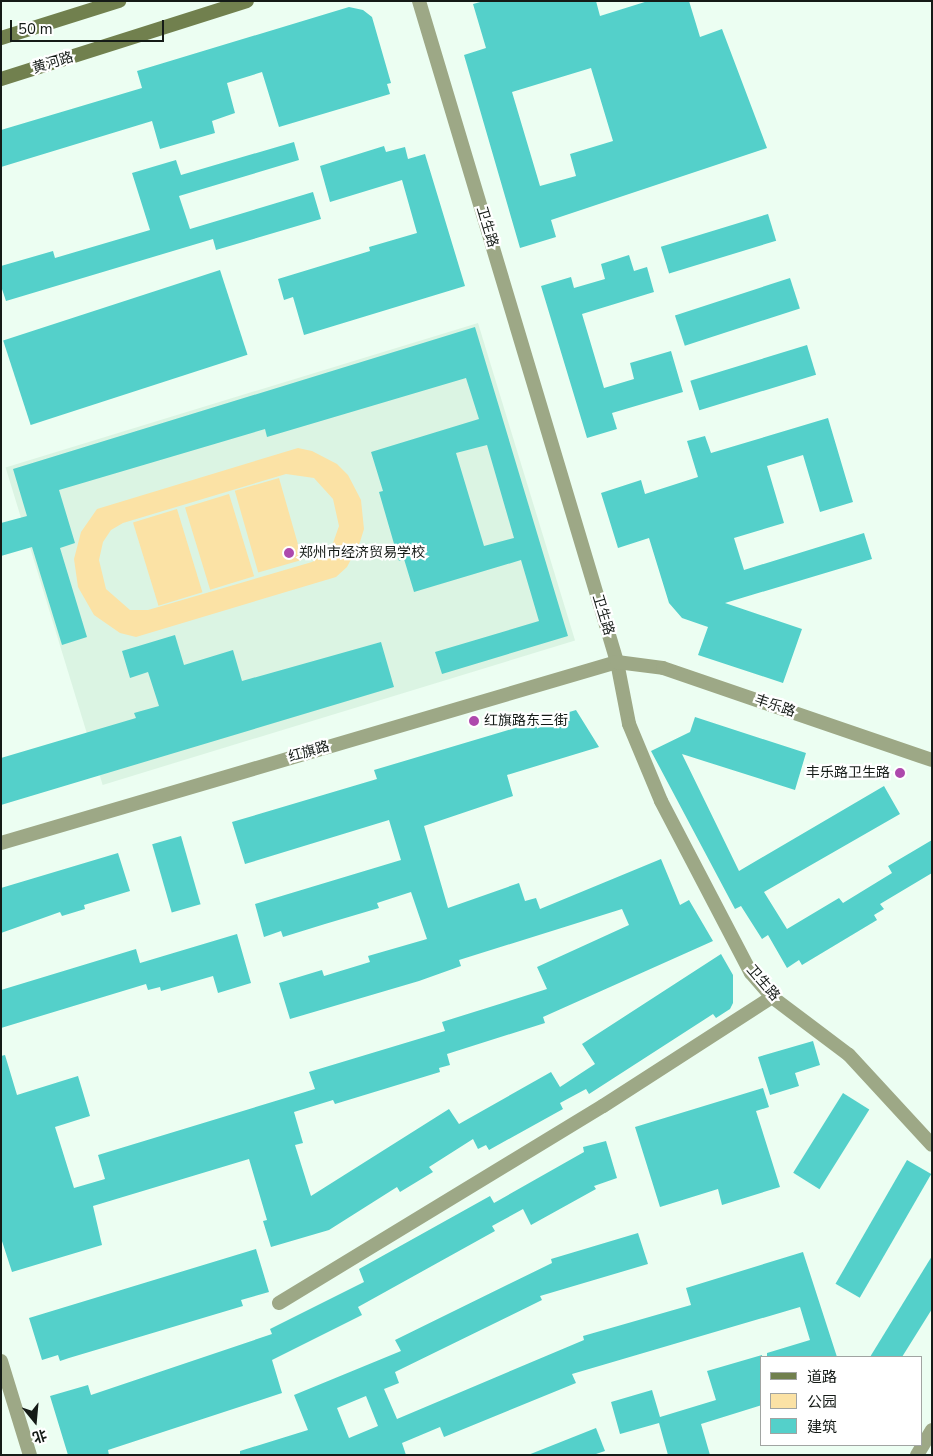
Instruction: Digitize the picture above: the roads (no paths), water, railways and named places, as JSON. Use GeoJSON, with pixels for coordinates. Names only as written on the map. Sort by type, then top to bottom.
{"type":"FeatureCollection","features":[{"type":"Feature","properties":{"kind":"main road"},"geometry":{"type":"LineString","coordinates":[[1,38],[119,1]]}},
{"type":"Feature","properties":{"kind":"main road","name":"黄河路"},"geometry":{"type":"LineString","coordinates":[[1,79],[247,1]]}},
{"type":"Feature","properties":{"kind":"street","name":"卫生路"},"geometry":{"type":"LineString","coordinates":[[419,1],[617,662],[629,724],[661,801],[751,973],[772,998],[849,1055],[932,1145]]}},
{"type":"Feature","properties":{"kind":"street","name":"丰乐路"},"geometry":{"type":"LineString","coordinates":[[617,662],[663,668],[932,760]]}},
{"type":"Feature","properties":{"kind":"street","name":"红旗路"},"geometry":{"type":"LineString","coordinates":[[1,843],[617,662]]}},
{"type":"Feature","properties":{"kind":"street"},"geometry":{"type":"LineString","coordinates":[[279,1303],[603,1106],[772,998]]}},
{"type":"Feature","properties":{"kind":"street"},"geometry":{"type":"LineString","coordinates":[[1,1361],[30,1455]]}},
{"type":"Feature","properties":{"kind":"street"},"geometry":{"type":"LineString","coordinates":[[923,1445],[932,1430]]}},
{"type":"Feature","properties":{"kind":"place","name":"郑州市经济贸易学校"},"geometry":{"type":"Point","coordinates":[289,553]}},
{"type":"Feature","properties":{"kind":"place","name":"红旗路东三街"},"geometry":{"type":"Point","coordinates":[474,721]}},
{"type":"Feature","properties":{"kind":"place","name":"丰乐路卫生路"},"geometry":{"type":"Point","coordinates":[900,773]}}]}
